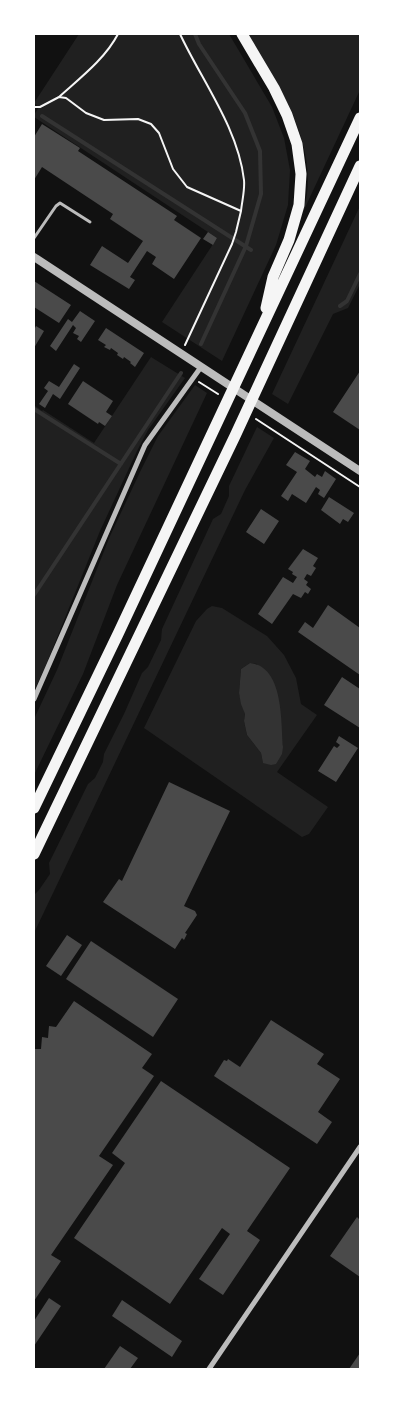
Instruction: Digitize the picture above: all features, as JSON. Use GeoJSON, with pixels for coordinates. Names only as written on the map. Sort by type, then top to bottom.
{"type":"FeatureCollection","features":[{"type":"Feature","properties":{"kind":"highway"},"geometry":{"type":"LineString","coordinates":[[242,34],[274,88],[287,115],[297,144],[301,174],[299,205],[289,240],[273,277],[260,332]]}},
{"type":"Feature","properties":{"kind":"highway"},"geometry":{"type":"LineString","coordinates":[[34,808],[118,634],[360,118]]}},
{"type":"Feature","properties":{"kind":"highway"},"geometry":{"type":"LineString","coordinates":[[34,854],[234,436],[360,166]]}},
{"type":"Feature","properties":{"kind":"street"},"geometry":{"type":"LineString","coordinates":[[34,257],[360,471]]}},
{"type":"Feature","properties":{"kind":"street"},"geometry":{"type":"LineString","coordinates":[[34,699],[145,445],[201,367]]}},
{"type":"Feature","properties":{"kind":"street"},"geometry":{"type":"LineString","coordinates":[[209,1369],[360,1147]]}},
{"type":"Feature","properties":{"kind":"lane"},"geometry":{"type":"LineString","coordinates":[[34,238],[60,203],[90,222]]}},
{"type":"Feature","properties":{"kind":"path"},"geometry":{"type":"LineString","coordinates":[[34,106],[40,107],[59,98],[102,58],[118,34]]}},
{"type":"Feature","properties":{"kind":"path"},"geometry":{"type":"LineString","coordinates":[[180,34],[226,121],[239,152],[244,182],[241,211],[232,244],[180,354]]}},
{"type":"Feature","properties":{"kind":"path"},"geometry":{"type":"LineString","coordinates":[[59,98],[66,98],[86,113],[104,120],[138,119],[151,124],[159,133],[174,169],[188,187],[241,211]]}},
{"type":"Feature","properties":{"kind":"path"},"geometry":{"type":"LineString","coordinates":[[193,378],[225,399]]}},
{"type":"Feature","properties":{"kind":"path"},"geometry":{"type":"LineString","coordinates":[[257,419],[360,487]]}},
{"type":"Feature","properties":{"kind":"shaded area"},"geometry":{"type":"Polygon","coordinates":[[[79,34],[229,34],[272,107],[284,138],[290,170],[288,205],[276,245],[222,361],[162,322],[217,238],[34,117],[39,107],[34,103],[79,34]]]}},
{"type":"Feature","properties":{"kind":"shaded area"},"geometry":{"type":"Polygon","coordinates":[[[248,34],[360,34],[360,90],[303,212],[307,194],[308,172],[299,130],[280,90],[248,34]]]}},
{"type":"Feature","properties":{"kind":"shaded area"},"geometry":{"type":"Polygon","coordinates":[[[360,206],[360,284],[348,308],[333,314],[288,404],[272,394],[360,206]]]}},
{"type":"Feature","properties":{"kind":"shaded area"},"geometry":{"type":"Polygon","coordinates":[[[151,357],[185,378],[148,430],[137,451],[100,531],[34,691],[34,405],[94,443],[151,357]]]}},
{"type":"Feature","properties":{"kind":"shaded area"},"geometry":{"type":"Polygon","coordinates":[[[195,385],[207,393],[117,585],[83,674],[34,775],[34,719],[57,670],[110,536],[140,472],[158,436],[195,385]]]}},
{"type":"Feature","properties":{"kind":"shaded area"},"geometry":{"type":"Polygon","coordinates":[[[257,427],[274,438],[245,490],[34,933],[34,895],[50,874],[49,863],[88,784],[95,778],[103,762],[104,754],[142,673],[148,667],[161,640],[162,629],[213,519],[221,514],[229,496],[229,486],[257,427]]]}},
{"type":"Feature","properties":{"kind":"shaded area"},"geometry":{"type":"Polygon","coordinates":[[[212,606],[222,608],[267,636],[284,655],[296,678],[301,704],[317,715],[277,772],[328,807],[309,834],[302,837],[144,728],[196,621],[212,606]],[[250,663],[241,669],[239,693],[245,714],[244,721],[247,735],[261,753],[263,763],[257,664],[250,663]]]}},
{"type":"Feature","properties":{"kind":"shaded area"},"geometry":{"type":"Polygon","coordinates":[[[250,663],[261,666],[269,674],[275,685],[281,711],[283,747],[282,754],[276,764],[263,763],[261,753],[247,735],[244,721],[245,714],[239,693],[241,669],[250,663]]]}},
{"type":"Feature","properties":{"kind":"building"},"geometry":{"type":"Polygon","coordinates":[[[42,124],[80,148],[78,151],[177,216],[174,220],[201,238],[174,279],[152,264],[156,257],[147,251],[130,277],[135,280],[129,289],[90,265],[102,246],[128,263],[143,241],[110,219],[113,214],[42,167],[34,180],[34,137],[42,124]]]}},
{"type":"Feature","properties":{"kind":"building"},"geometry":{"type":"Polygon","coordinates":[[[208,232],[217,238],[213,245],[203,239],[208,232]]]}},
{"type":"Feature","properties":{"kind":"building"},"geometry":{"type":"Polygon","coordinates":[[[34,281],[71,305],[59,323],[34,307],[34,281]]]}},
{"type":"Feature","properties":{"kind":"building"},"geometry":{"type":"Polygon","coordinates":[[[80,311],[95,321],[81,342],[77,339],[79,336],[73,333],[76,328],[73,325],[56,351],[50,346],[68,319],[72,322],[80,311]]]}},
{"type":"Feature","properties":{"kind":"building"},"geometry":{"type":"Polygon","coordinates":[[[36,326],[44,331],[34,348],[34,330],[36,326]]]}},
{"type":"Feature","properties":{"kind":"building"},"geometry":{"type":"Polygon","coordinates":[[[106,328],[144,353],[135,367],[124,357],[123,359],[117,355],[118,353],[111,348],[110,350],[104,347],[106,345],[98,340],[106,328]]]}},
{"type":"Feature","properties":{"kind":"building"},"geometry":{"type":"Polygon","coordinates":[[[74,364],[80,368],[60,399],[53,394],[45,408],[39,404],[48,391],[44,388],[49,381],[59,387],[74,364]]]}},
{"type":"Feature","properties":{"kind":"building"},"geometry":{"type":"Polygon","coordinates":[[[360,371],[360,430],[333,412],[360,371]]]}},
{"type":"Feature","properties":{"kind":"building"},"geometry":{"type":"Polygon","coordinates":[[[83,381],[113,401],[106,412],[112,416],[105,426],[99,422],[98,424],[68,404],[83,381]]]}},
{"type":"Feature","properties":{"kind":"building"},"geometry":{"type":"Polygon","coordinates":[[[295,452],[310,461],[305,469],[315,477],[317,474],[322,477],[325,471],[336,479],[324,498],[318,494],[320,490],[316,487],[306,503],[292,494],[288,501],[281,496],[297,472],[286,465],[295,452]]]}},
{"type":"Feature","properties":{"kind":"building"},"geometry":{"type":"Polygon","coordinates":[[[329,497],[354,513],[348,522],[343,519],[340,524],[321,510],[329,497]]]}},
{"type":"Feature","properties":{"kind":"building"},"geometry":{"type":"Polygon","coordinates":[[[261,509],[279,521],[264,544],[246,532],[261,509]]]}},
{"type":"Feature","properties":{"kind":"building"},"geometry":{"type":"Polygon","coordinates":[[[303,549],[318,558],[313,566],[316,568],[311,576],[307,574],[304,579],[308,582],[306,585],[311,589],[308,594],[305,592],[301,598],[293,594],[272,624],[258,614],[283,577],[293,583],[297,577],[288,569],[303,549]]]}},
{"type":"Feature","properties":{"kind":"building"},"geometry":{"type":"Polygon","coordinates":[[[328,605],[360,628],[360,675],[298,632],[305,622],[313,628],[328,605]]]}},
{"type":"Feature","properties":{"kind":"building"},"geometry":{"type":"Polygon","coordinates":[[[342,677],[360,689],[360,728],[324,705],[342,677]]]}},
{"type":"Feature","properties":{"kind":"building"},"geometry":{"type":"Polygon","coordinates":[[[339,736],[358,748],[336,782],[318,771],[334,746],[337,748],[340,745],[336,742],[339,736]]]}},
{"type":"Feature","properties":{"kind":"building"},"geometry":{"type":"Polygon","coordinates":[[[169,782],[230,811],[184,906],[195,911],[197,915],[185,933],[187,934],[184,940],[182,938],[175,949],[103,902],[119,879],[122,881],[169,782]]]}},
{"type":"Feature","properties":{"kind":"building"},"geometry":{"type":"Polygon","coordinates":[[[67,935],[82,945],[61,976],[46,966],[67,935]]]}},
{"type":"Feature","properties":{"kind":"building"},"geometry":{"type":"Polygon","coordinates":[[[91,941],[178,999],[153,1037],[66,979],[91,941]]]}},
{"type":"Feature","properties":{"kind":"building"},"geometry":{"type":"Polygon","coordinates":[[[74,1001],[152,1054],[142,1068],[154,1076],[99,1156],[113,1165],[51,1255],[61,1261],[34,1301],[34,1049],[41,1049],[42,1037],[48,1038],[49,1026],[56,1027],[74,1001]]]}},
{"type":"Feature","properties":{"kind":"building"},"geometry":{"type":"Polygon","coordinates":[[[271,1020],[324,1054],[317,1064],[340,1079],[318,1112],[332,1122],[317,1144],[214,1076],[224,1060],[227,1061],[228,1059],[240,1067],[271,1020]]]}},
{"type":"Feature","properties":{"kind":"building"},"geometry":{"type":"Polygon","coordinates":[[[161,1081],[290,1168],[247,1231],[260,1240],[223,1295],[199,1279],[230,1234],[222,1228],[170,1304],[74,1238],[125,1163],[112,1153],[161,1081]]]}},
{"type":"Feature","properties":{"kind":"building"},"geometry":{"type":"Polygon","coordinates":[[[357,1217],[360,1220],[360,1277],[330,1256],[357,1217]]]}},
{"type":"Feature","properties":{"kind":"building"},"geometry":{"type":"Polygon","coordinates":[[[49,1298],[61,1306],[34,1346],[34,1321],[49,1298]]]}},
{"type":"Feature","properties":{"kind":"building"},"geometry":{"type":"Polygon","coordinates":[[[122,1300],[182,1341],[172,1357],[112,1316],[122,1300]]]}},
{"type":"Feature","properties":{"kind":"building"},"geometry":{"type":"Polygon","coordinates":[[[120,1346],[138,1358],[130,1369],[104,1369],[120,1346]]]}},
{"type":"Feature","properties":{"kind":"building"},"geometry":{"type":"Polygon","coordinates":[[[360,1353],[360,1369],[349,1369],[360,1353]]]}},
{"type":"Feature","properties":{"kind":"waterway"},"geometry":{"type":"LineString","coordinates":[[195,34],[199,44],[245,113],[260,151],[261,194],[246,246],[201,344]]}},
{"type":"Feature","properties":{"kind":"waterway"},"geometry":{"type":"LineString","coordinates":[[42,116],[251,250]]}},
{"type":"Feature","properties":{"kind":"waterway"},"geometry":{"type":"LineString","coordinates":[[340,306],[347,301],[360,274]]}},
{"type":"Feature","properties":{"kind":"waterway"},"geometry":{"type":"LineString","coordinates":[[34,595],[181,373]]}},
{"type":"Feature","properties":{"kind":"waterway"},"geometry":{"type":"LineString","coordinates":[[34,409],[121,464]]}}]}
